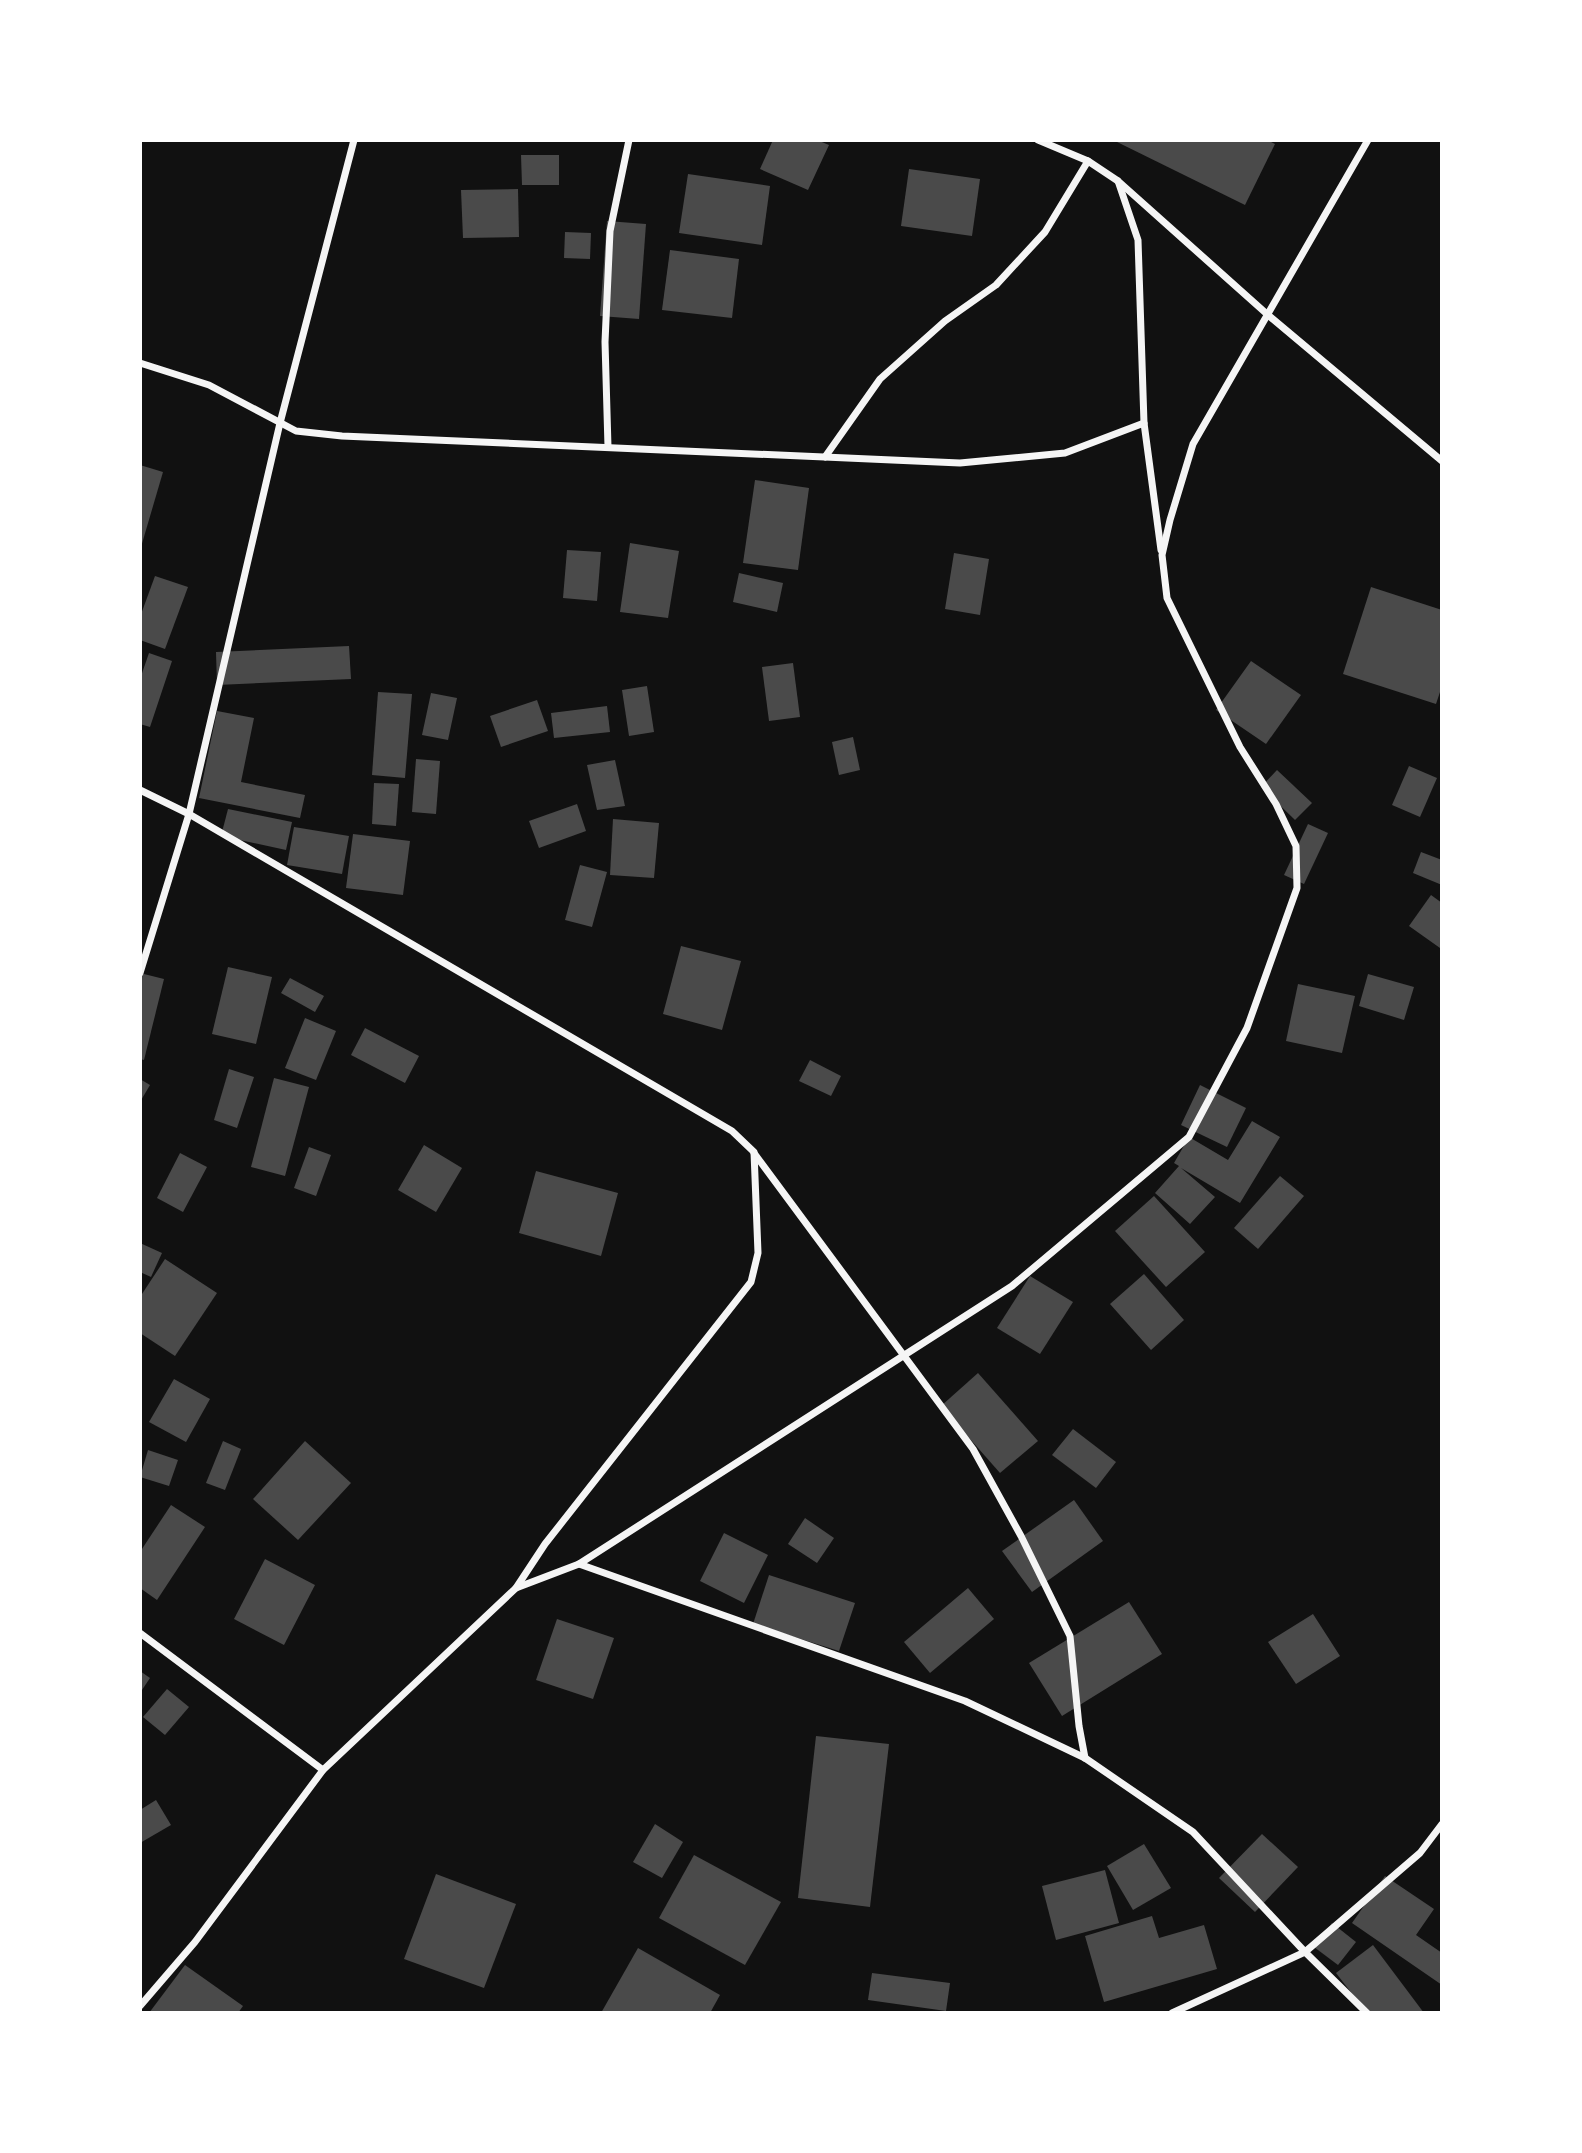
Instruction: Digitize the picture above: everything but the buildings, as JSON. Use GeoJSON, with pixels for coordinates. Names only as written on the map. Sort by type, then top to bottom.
{"type":"FeatureCollection","features":[{"type":"Feature","properties":{"kind":"street"},"geometry":{"type":"LineString","coordinates":[[140,974],[189,814],[280,423],[354,140]]}},
{"type":"Feature","properties":{"kind":"street"},"geometry":{"type":"LineString","coordinates":[[608,447],[605,342],[610,231],[629,140]]}},
{"type":"Feature","properties":{"kind":"street"},"geometry":{"type":"LineString","coordinates":[[1038,140],[1088,161],[1118,181],[1268,315],[1442,461]]}},
{"type":"Feature","properties":{"kind":"street"},"geometry":{"type":"LineString","coordinates":[[1162,555],[1193,444],[1368,140]]}},
{"type":"Feature","properties":{"kind":"street"},"geometry":{"type":"LineString","coordinates":[[825,457],[880,379],[945,321],[996,285],[1045,232],[1088,161]]}},
{"type":"Feature","properties":{"kind":"street"},"geometry":{"type":"LineString","coordinates":[[516,1588],[579,1564],[777,1434],[905,1356],[1012,1286],[1189,1137],[1247,1028],[1297,888],[1296,846],[1276,804],[1240,747],[1167,598],[1144,423],[1138,240],[1118,181]]}},
{"type":"Feature","properties":{"kind":"street"},"geometry":{"type":"LineString","coordinates":[[140,363],[209,385],[280,423],[308,433],[342,436],[960,463],[1065,453],[1144,423]]}},
{"type":"Feature","properties":{"kind":"street"},"geometry":{"type":"LineString","coordinates":[[140,790],[189,814],[732,1131],[754,1152],[973,1449],[1055,1602],[1070,1636],[1085,1758]]}},
{"type":"Feature","properties":{"kind":"street"},"geometry":{"type":"LineString","coordinates":[[140,2006],[195,1942],[323,1770],[516,1588],[545,1544],[751,1282],[758,1253],[754,1152]]}},
{"type":"Feature","properties":{"kind":"street"},"geometry":{"type":"LineString","coordinates":[[579,1564],[965,1702],[1085,1758],[1193,1832],[1305,1952],[1367,2013]]}},
{"type":"Feature","properties":{"kind":"street"},"geometry":{"type":"LineString","coordinates":[[140,1633],[323,1770]]}},
{"type":"Feature","properties":{"kind":"street"},"geometry":{"type":"LineString","coordinates":[[1172,2013],[1305,1952],[1420,1853],[1442,1824]]}}]}
